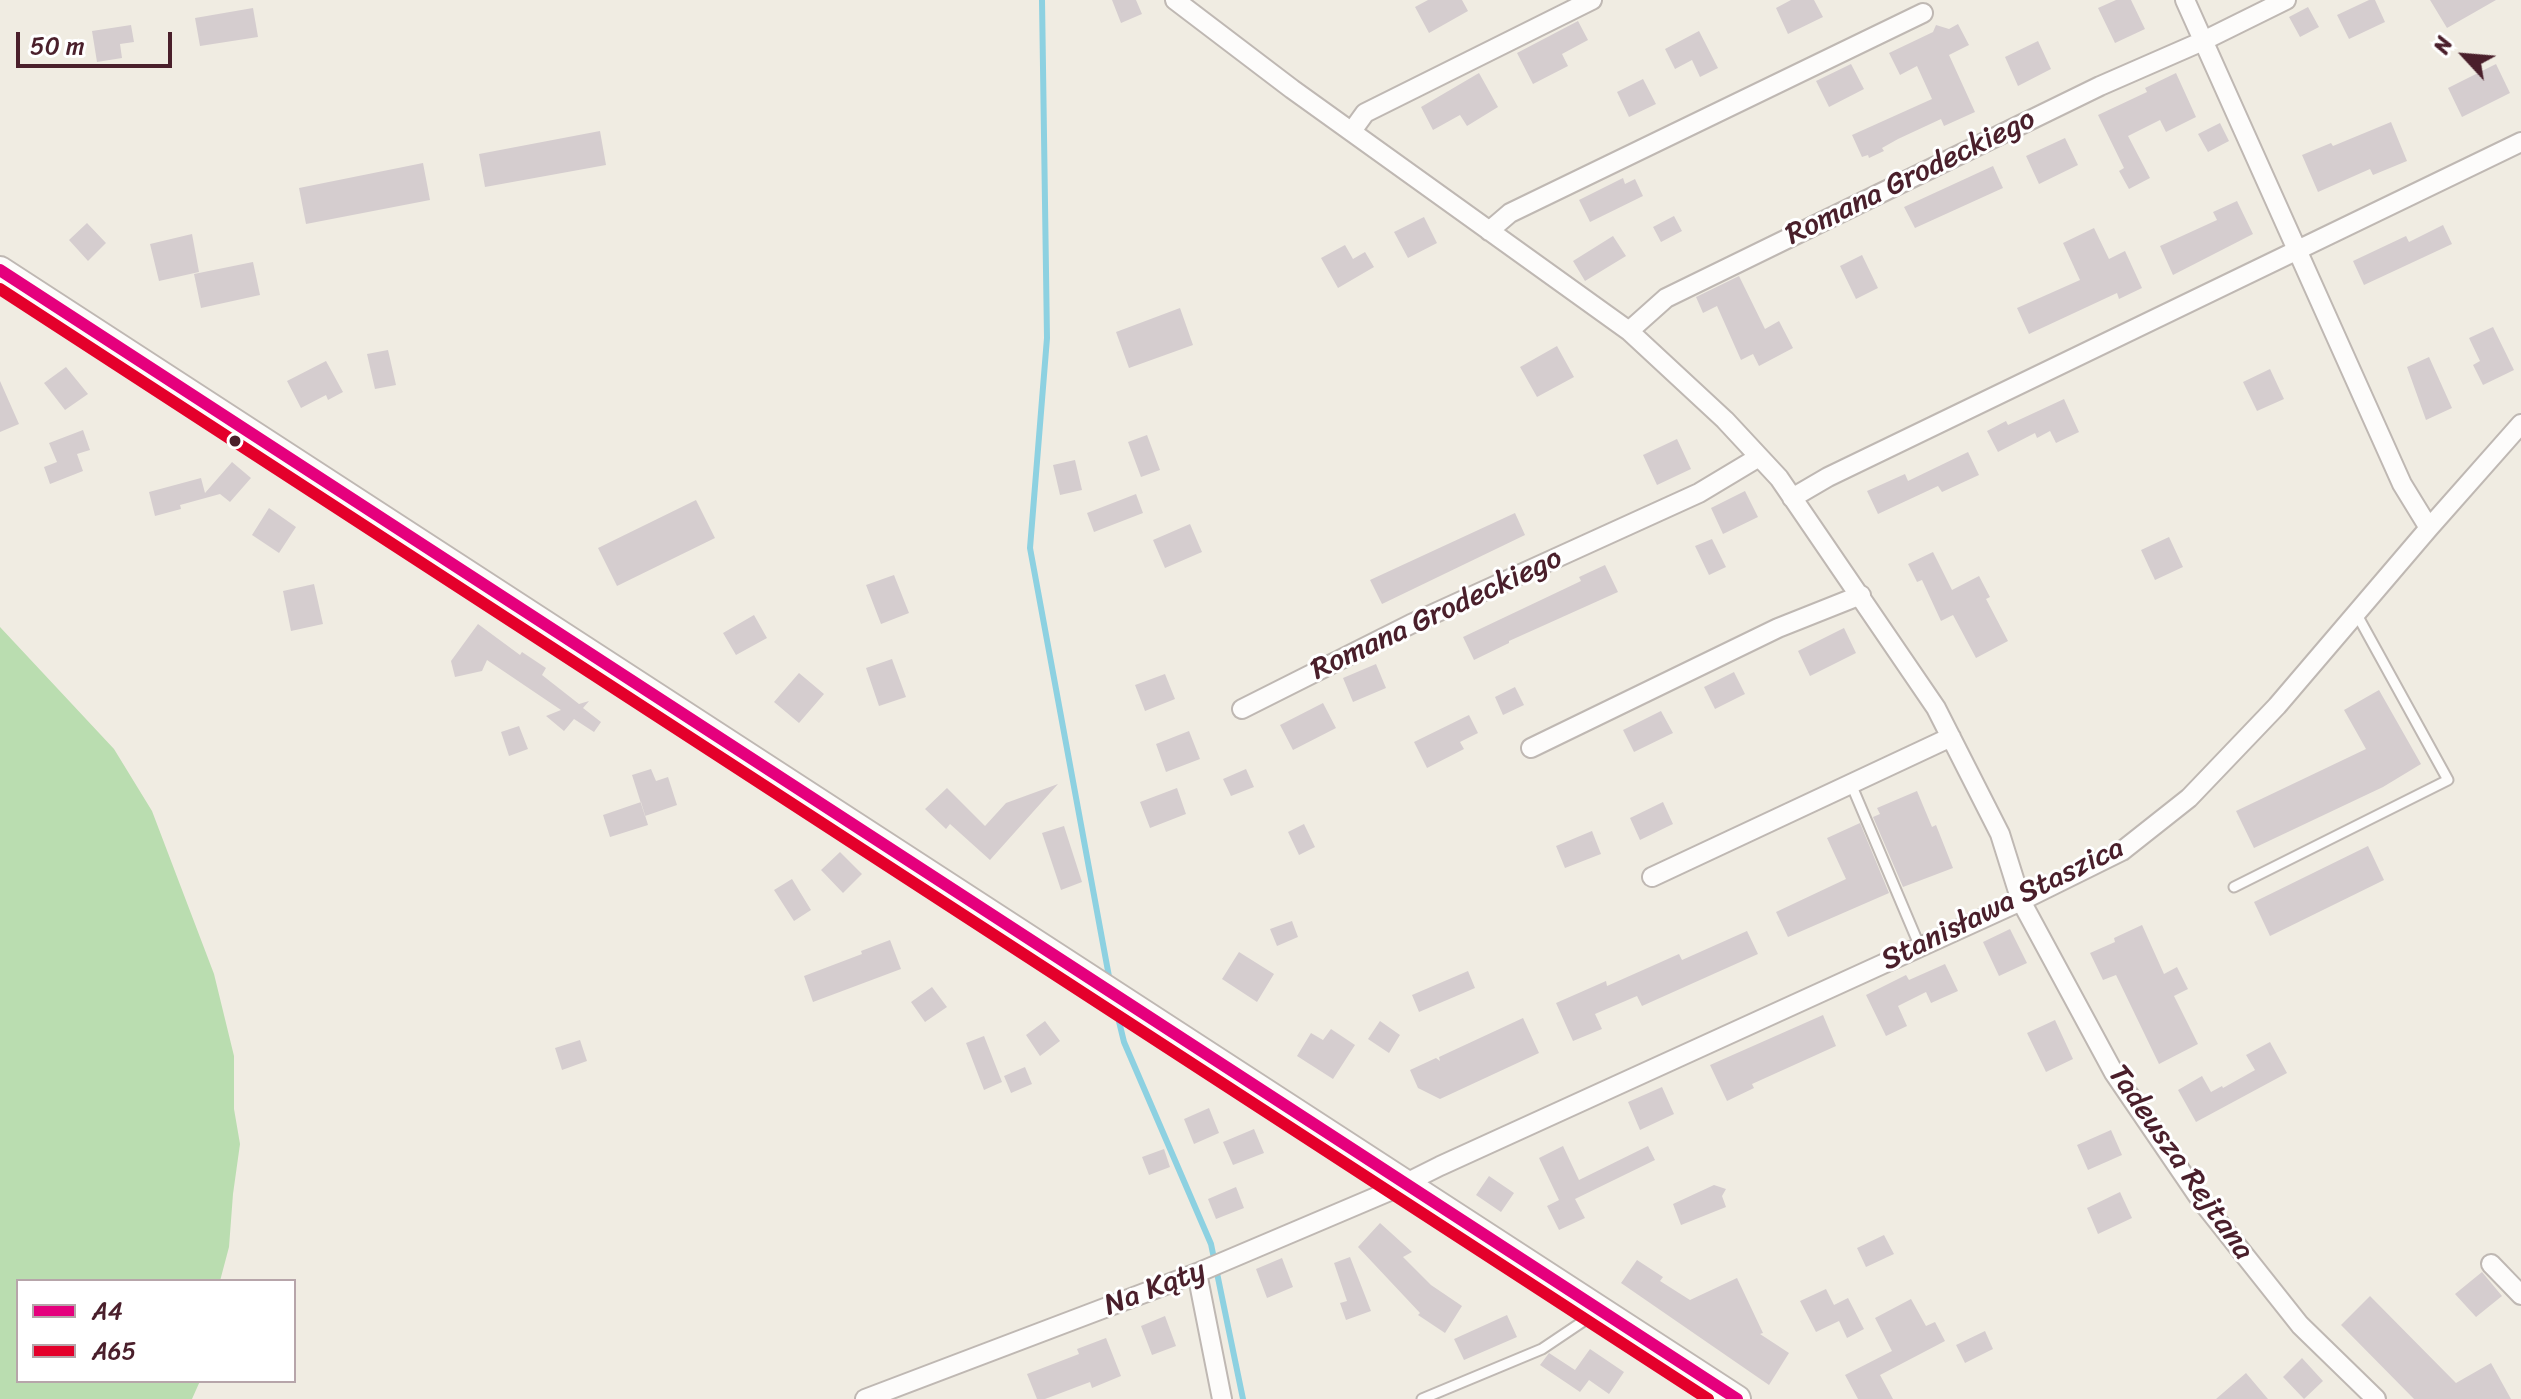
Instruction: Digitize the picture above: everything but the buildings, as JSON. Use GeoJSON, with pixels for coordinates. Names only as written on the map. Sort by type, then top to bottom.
{"type":"FeatureCollection","features":[{"type":"Feature","properties":{"kind":"main road"},"geometry":{"type":"LineString","coordinates":[[0,270],[1737,1399]]}},
{"type":"Feature","properties":{"kind":"street"},"geometry":{"type":"LineString","coordinates":[[1175,0],[1292,89],[1629,331],[1725,420],[1792,498],[1936,708],[2000,834],[2021,901]]}},
{"type":"Feature","properties":{"kind":"street"},"geometry":{"type":"LineString","coordinates":[[1352,131],[1365,113],[1592,0]]}},
{"type":"Feature","properties":{"kind":"street"},"geometry":{"type":"LineString","coordinates":[[2185,0],[2402,484],[2429,528]]}},
{"type":"Feature","properties":{"kind":"street","name":"Romana Grodeckiego"},"geometry":{"type":"LineString","coordinates":[[1629,331],[1666,298],[2100,86],[2286,0]]}},
{"type":"Feature","properties":{"kind":"street"},"geometry":{"type":"LineString","coordinates":[[1489,231],[1510,213],[1923,13]]}},
{"type":"Feature","properties":{"kind":"street"},"geometry":{"type":"LineString","coordinates":[[1792,498],[1828,477],[2521,142]]}},
{"type":"Feature","properties":{"kind":"street","name":"Stanisława Staszica"},"geometry":{"type":"LineString","coordinates":[[1440,1166],[2021,901],[2122,851],[2189,798],[2277,706],[2521,424]]}},
{"type":"Feature","properties":{"kind":"street","name":"Romana Grodeckiego"},"geometry":{"type":"LineString","coordinates":[[1242,709],[1411,624],[1699,493],[1759,457]]}},
{"type":"Feature","properties":{"kind":"street"},"geometry":{"type":"LineString","coordinates":[[1531,748],[1778,628],[1861,595]]}},
{"type":"Feature","properties":{"kind":"street"},"geometry":{"type":"LineString","coordinates":[[1652,877],[1951,737]]}},
{"type":"Feature","properties":{"kind":"street","name":"Tadeusza Rejtana"},"geometry":{"type":"LineString","coordinates":[[2021,901],[2114,1073],[2200,1199],[2300,1325],[2376,1399]]}},
{"type":"Feature","properties":{"kind":"street","name":"Na Kąty"},"geometry":{"type":"LineString","coordinates":[[865,1399],[1225,1262],[1406,1184],[1440,1166]]}},
{"type":"Feature","properties":{"kind":"street"},"geometry":{"type":"LineString","coordinates":[[2491,1264],[2521,1295]]}},
{"type":"Feature","properties":{"kind":"street"},"geometry":{"type":"LineString","coordinates":[[1201,1271],[1222,1399]]}},
{"type":"Feature","properties":{"kind":"lane"},"geometry":{"type":"LineString","coordinates":[[2234,887],[2448,780],[2356,613]]}},
{"type":"Feature","properties":{"kind":"lane"},"geometry":{"type":"LineString","coordinates":[[1851,784],[1920,947]]}},
{"type":"Feature","properties":{"kind":"lane"},"geometry":{"type":"LineString","coordinates":[[1422,1399],[1542,1349],[1600,1310]]}},
{"type":"Feature","properties":{"kind":"green space"},"geometry":{"type":"Polygon","coordinates":[[[0,627],[114,749],[152,811],[214,974],[234,1056],[234,1109],[240,1144],[229,1247],[221,1279],[16,1279],[16,1383],[199,1383],[192,1399],[0,1399],[0,627]]]}},
{"type":"Feature","properties":{"kind":"waterway"},"geometry":{"type":"LineString","coordinates":[[1042,0],[1047,338],[1030,548],[1110,982]]}},
{"type":"Feature","properties":{"kind":"waterway"},"geometry":{"type":"LineString","coordinates":[[1115,1005],[1124,1042],[1211,1244],[1243,1399]]}},
{"type":"Feature","properties":{"kind":"transit line","name":"A4"},"geometry":{"type":"LineString","coordinates":[[0,270],[1737,1399]]}},
{"type":"Feature","properties":{"kind":"transit line","name":"A65"},"geometry":{"type":"LineString","coordinates":[[0,289],[1708,1399]]}}]}
